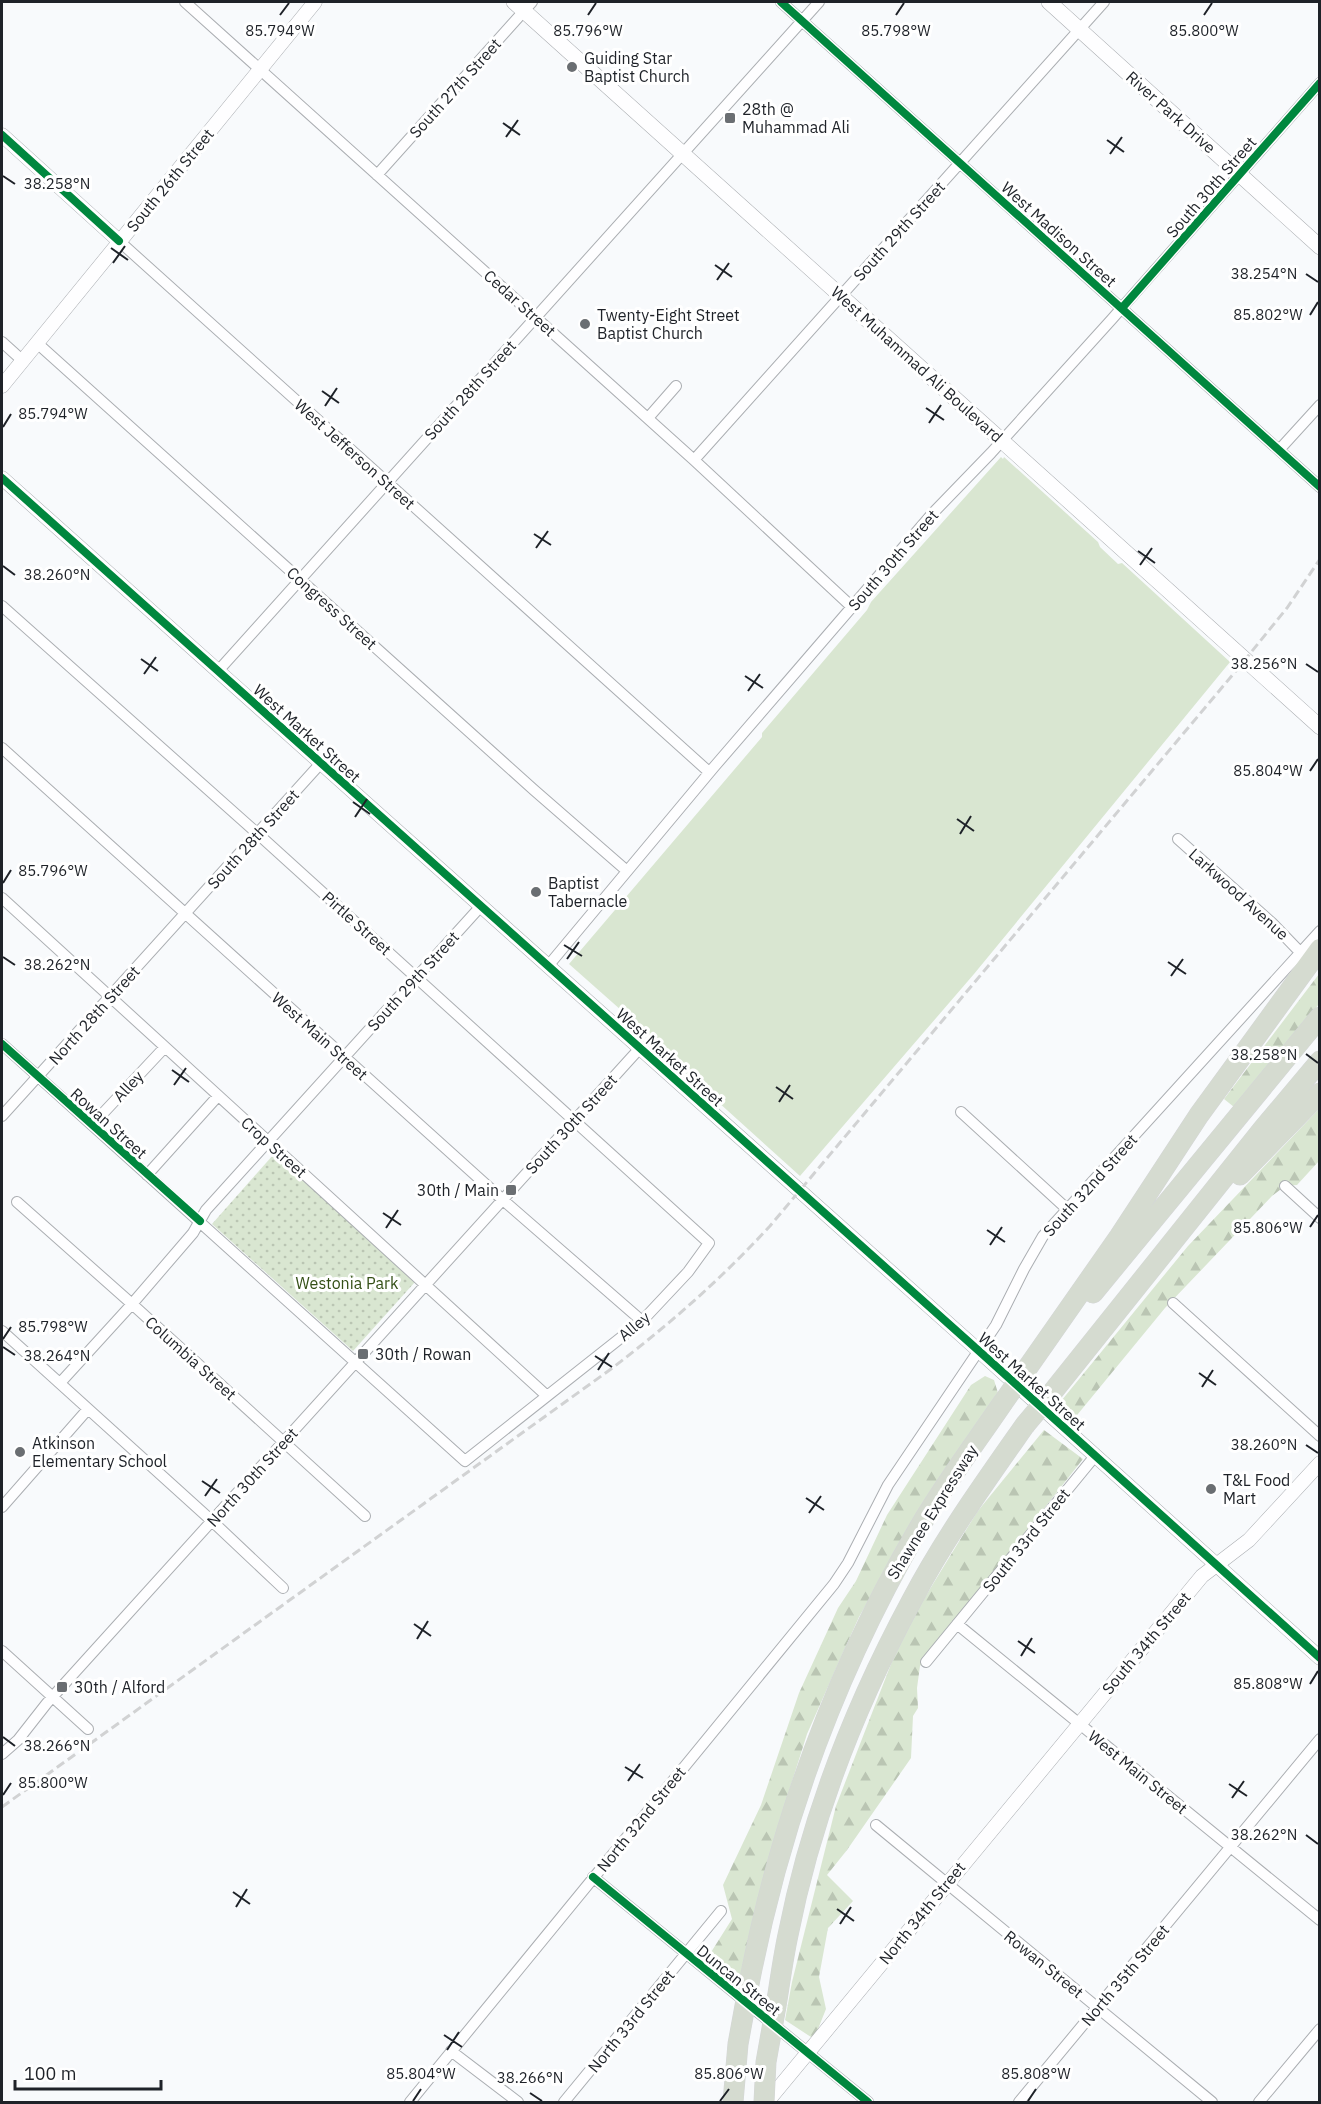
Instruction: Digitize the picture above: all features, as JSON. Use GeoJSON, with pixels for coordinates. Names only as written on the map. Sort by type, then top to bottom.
{"type":"FeatureCollection","features":[{"type":"Feature","properties":{"kind":"highway"},"geometry":{"type":"LineString","coordinates":[[1026,1370],[1119,1237],[1199,1115],[1320,949]]}},
{"type":"Feature","properties":{"kind":"highway","name":"Shawnee Expressway"},"geometry":{"type":"LineString","coordinates":[[733,2103],[738,2044],[759,1931],[772,1877],[794,1802],[820,1731],[873,1612],[920,1526],[1026,1370],[1111,1272],[1229,1125],[1320,1017]]}},
{"type":"Feature","properties":{"kind":"highway","name":"Shawnee Expressway"},"geometry":{"type":"LineString","coordinates":[[765,2103],[766,2062],[788,1934],[816,1826],[836,1768],[872,1680],[912,1599],[940,1550],[1025,1425],[1320,1061]]}},
{"type":"Feature","properties":{"kind":"highway"},"geometry":{"type":"LineString","coordinates":[[1153,1266],[1320,1093]]}},
{"type":"Feature","properties":{"kind":"main road","name":"River Park Drive"},"geometry":{"type":"LineString","coordinates":[[1049,2],[1320,247]]}},
{"type":"Feature","properties":{"kind":"main road","name":"West Muhammad Ali Boulevard"},"geometry":{"type":"LineString","coordinates":[[524,4],[683,153],[1320,727]]}},
{"type":"Feature","properties":{"kind":"street","name":"Cedar Street"},"geometry":{"type":"LineString","coordinates":[[185,2],[648,418],[852,607]]}},
{"type":"Feature","properties":{"kind":"street","name":"South 26th Street"},"geometry":{"type":"LineString","coordinates":[[2,386],[315,2]]}},
{"type":"Feature","properties":{"kind":"street","name":"West Madison Street"},"geometry":{"type":"LineString","coordinates":[[781,2],[1320,487]]}},
{"type":"Feature","properties":{"kind":"street","name":"South 28th Street"},"geometry":{"type":"LineString","coordinates":[[218,671],[819,2]]}},
{"type":"Feature","properties":{"kind":"street","name":"South 29th Street"},"geometry":{"type":"LineString","coordinates":[[694,460],[1104,2]]}},
{"type":"Feature","properties":{"kind":"street","name":"South 27th Street"},"geometry":{"type":"LineString","coordinates":[[377,174],[524,4]]}},
{"type":"Feature","properties":{"kind":"street","name":"South 30th Street"},"geometry":{"type":"LineString","coordinates":[[549,966],[709,772],[932,514],[1002,441],[1122,308],[1320,83]]}},
{"type":"Feature","properties":{"kind":"street","name":"West Jefferson Street"},"geometry":{"type":"LineString","coordinates":[[2,135],[709,772]]}},
{"type":"Feature","properties":{"kind":"street"},"geometry":{"type":"LineString","coordinates":[[2,342],[22,361]]}},
{"type":"Feature","properties":{"kind":"street","name":"Congress Street"},"geometry":{"type":"LineString","coordinates":[[37,343],[627,871]]}},
{"type":"Feature","properties":{"kind":"street"},"geometry":{"type":"LineString","coordinates":[[648,418],[676,386]]}},
{"type":"Feature","properties":{"kind":"street"},"geometry":{"type":"LineString","coordinates":[[1279,450],[1320,405]]}},
{"type":"Feature","properties":{"kind":"street","name":"West Market Street"},"geometry":{"type":"LineString","coordinates":[[2,478],[1320,1658]]}},
{"type":"Feature","properties":{"kind":"street","name":"Pirtle Street"},"geometry":{"type":"LineString","coordinates":[[2,606],[258,834],[709,1243]]}},
{"type":"Feature","properties":{"kind":"street","name":"West Main Street"},"geometry":{"type":"LineString","coordinates":[[2,748],[503,1200],[642,1321]]}},
{"type":"Feature","properties":{"kind":"street","name":"South 28th Street"},"geometry":{"type":"LineString","coordinates":[[186,914],[321,763]]}},
{"type":"Feature","properties":{"kind":"street","name":"Larkwood Avenue"},"geometry":{"type":"LineString","coordinates":[[1178,839],[1272,923],[1299,951]]}},
{"type":"Feature","properties":{"kind":"street","name":"Crop Street"},"geometry":{"type":"LineString","coordinates":[[2,898],[547,1396]]}},
{"type":"Feature","properties":{"kind":"street","name":"South 29th Street"},"geometry":{"type":"LineString","coordinates":[[60,1383],[193,1233],[206,1210],[481,906]]}},
{"type":"Feature","properties":{"kind":"street","name":"North 28th Street"},"geometry":{"type":"LineString","coordinates":[[2,1116],[186,914]]}},
{"type":"Feature","properties":{"kind":"street","name":"South 32nd Street"},"geometry":{"type":"LineString","coordinates":[[848,1563],[888,1485],[996,1325],[1043,1236],[1299,951],[1320,931]]}},
{"type":"Feature","properties":{"kind":"street","name":"Rowan Street"},"geometry":{"type":"LineString","coordinates":[[2,1044],[465,1461]]}},
{"type":"Feature","properties":{"kind":"street","name":"Alley"},"geometry":{"type":"LineString","coordinates":[[92,1125],[165,1047]]}},
{"type":"Feature","properties":{"kind":"street","name":"South 30th Street"},"geometry":{"type":"LineString","coordinates":[[503,1200],[640,1048]]}},
{"type":"Feature","properties":{"kind":"street"},"geometry":{"type":"LineString","coordinates":[[147,1175],[218,1096]]}},
{"type":"Feature","properties":{"kind":"street"},"geometry":{"type":"LineString","coordinates":[[961,1112],[1067,1209]]}},
{"type":"Feature","properties":{"kind":"street"},"geometry":{"type":"LineString","coordinates":[[1285,1186],[1320,1218]]}},
{"type":"Feature","properties":{"kind":"street","name":"North 30th Street"},"geometry":{"type":"LineString","coordinates":[[2,1754],[18,1740],[53,1696],[503,1200]]}},
{"type":"Feature","properties":{"kind":"street","name":"Columbia Street"},"geometry":{"type":"LineString","coordinates":[[16,1202],[365,1516]]}},
{"type":"Feature","properties":{"kind":"street","name":"Alley"},"geometry":{"type":"LineString","coordinates":[[465,1461],[642,1321],[688,1272],[709,1243]]}},
{"type":"Feature","properties":{"kind":"street"},"geometry":{"type":"LineString","coordinates":[[1173,1303],[1320,1436]]}},
{"type":"Feature","properties":{"kind":"street"},"geometry":{"type":"LineString","coordinates":[[2,1331],[284,1588]]}},
{"type":"Feature","properties":{"kind":"street"},"geometry":{"type":"LineString","coordinates":[[2,1507],[88,1409]]}},
{"type":"Feature","properties":{"kind":"street","name":"South 33rd Street"},"geometry":{"type":"LineString","coordinates":[[957,1624],[1095,1456]]}},
{"type":"Feature","properties":{"kind":"street","name":"South 34th Street"},"geometry":{"type":"LineString","coordinates":[[1078,1723],[1202,1576],[1249,1540],[1320,1463]]}},
{"type":"Feature","properties":{"kind":"street","name":"North 32nd Street"},"geometry":{"type":"LineString","coordinates":[[410,2103],[834,1584],[848,1563]]}},
{"type":"Feature","properties":{"kind":"street"},"geometry":{"type":"LineString","coordinates":[[926,1662],[957,1624]]}},
{"type":"Feature","properties":{"kind":"street","name":"West Main Street"},"geometry":{"type":"LineString","coordinates":[[957,1624],[1320,1920]]}},
{"type":"Feature","properties":{"kind":"street"},"geometry":{"type":"LineString","coordinates":[[2,1651],[88,1730]]}},
{"type":"Feature","properties":{"kind":"street","name":"North 34th Street"},"geometry":{"type":"LineString","coordinates":[[765,2103],[1078,1723]]}},
{"type":"Feature","properties":{"kind":"street","name":"North 35th Street"},"geometry":{"type":"LineString","coordinates":[[1019,2103],[1320,1738]]}},
{"type":"Feature","properties":{"kind":"street","name":"Rowan Street"},"geometry":{"type":"LineString","coordinates":[[876,1825],[1212,2103]]}},
{"type":"Feature","properties":{"kind":"street","name":"Duncan Street"},"geometry":{"type":"LineString","coordinates":[[593,1877],[868,2103]]}},
{"type":"Feature","properties":{"kind":"street","name":"North 33rd Street"},"geometry":{"type":"LineString","coordinates":[[564,2103],[721,1911]]}},
{"type":"Feature","properties":{"kind":"street"},"geometry":{"type":"LineString","coordinates":[[1258,2103],[1320,2029]]}},
{"type":"Feature","properties":{"kind":"street"},"geometry":{"type":"LineString","coordinates":[[451,2051],[518,2103]]}},
{"type":"Feature","properties":{"kind":"green space"},"geometry":{"type":"Polygon","coordinates":[[[1001,457],[1003,459],[1004,457],[1098,542],[1100,547],[1118,564],[1122,563],[1230,662],[974,974],[800,1176],[665,1054],[665,1049],[569,964],[762,737],[762,733],[867,610],[871,602],[1001,457]]]}},
{"type":"Feature","properties":{"kind":"green space"},"geometry":{"type":"Polygon","coordinates":[[[1319,974],[1319,1004],[1234,1107],[1224,1099],[1319,974]]]}},
{"type":"Feature","properties":{"kind":"green space"},"geometry":{"type":"Polygon","coordinates":[[[1319,1109],[1319,1161],[1297,1185],[1285,1186],[1272,1196],[1165,1308],[1073,1420],[1057,1406],[1188,1246],[1319,1109]]]}},
{"type":"Feature","properties":{"kind":"green space","name":"Westonia Park"},"geometry":{"type":"Polygon","coordinates":[[[274,1154],[415,1282],[353,1351],[212,1224],[274,1154]]]}},
{"type":"Feature","properties":{"kind":"green space"},"geometry":{"type":"Polygon","coordinates":[[[985,1376],[994,1380],[998,1393],[990,1408],[947,1466],[859,1617],[807,1734],[775,1836],[740,1979],[708,1957],[732,1919],[723,1885],[761,1805],[799,1693],[838,1608],[856,1581],[887,1515],[971,1385],[985,1376]]]}},
{"type":"Feature","properties":{"kind":"green space"},"geometry":{"type":"Polygon","coordinates":[[[1044,1430],[1083,1459],[920,1666],[917,1688],[918,1708],[913,1716],[911,1758],[827,1875],[853,1901],[828,1928],[819,1977],[826,2009],[814,2039],[785,2020],[792,1982],[836,1806],[903,1633],[977,1512],[1044,1430]]]}},
{"type":"Feature","properties":{"kind":"railway"},"geometry":{"type":"LineString","coordinates":[[2,1807],[611,1369],[713,1283],[770,1226],[1235,672],[1287,608],[1320,559]]}},
{"type":"Feature","properties":{"kind":"cycle path"},"geometry":{"type":"LineString","coordinates":[[781,2],[1320,487]]}},
{"type":"Feature","properties":{"kind":"cycle path"},"geometry":{"type":"LineString","coordinates":[[1122,308],[1320,83]]}},
{"type":"Feature","properties":{"kind":"cycle path"},"geometry":{"type":"LineString","coordinates":[[2,135],[119,241]]}},
{"type":"Feature","properties":{"kind":"cycle path"},"geometry":{"type":"LineString","coordinates":[[2,478],[1320,1658]]}},
{"type":"Feature","properties":{"kind":"cycle path"},"geometry":{"type":"LineString","coordinates":[[2,1044],[200,1221]]}},
{"type":"Feature","properties":{"kind":"cycle path"},"geometry":{"type":"LineString","coordinates":[[593,1877],[868,2102]]}},
{"type":"Feature","properties":{"kind":"place","name":"Guiding Star Baptist Church"},"geometry":{"type":"Point","coordinates":[572,67]}},
{"type":"Feature","properties":{"kind":"place","name":"28th @ Muhammad Ali"},"geometry":{"type":"Point","coordinates":[730,118]}},
{"type":"Feature","properties":{"kind":"place","name":"Twenty-Eight Street Baptist Church"},"geometry":{"type":"Point","coordinates":[585,324]}},
{"type":"Feature","properties":{"kind":"place","name":"Baptist Tabernacle"},"geometry":{"type":"Point","coordinates":[536,892]}},
{"type":"Feature","properties":{"kind":"place","name":"30th / Main"},"geometry":{"type":"Point","coordinates":[511,1190]}},
{"type":"Feature","properties":{"kind":"place","name":"30th / Rowan"},"geometry":{"type":"Point","coordinates":[363,1354]}},
{"type":"Feature","properties":{"kind":"place","name":"Atkinson Elementary School"},"geometry":{"type":"Point","coordinates":[20,1452]}},
{"type":"Feature","properties":{"kind":"place","name":"T&L Food Mart"},"geometry":{"type":"Point","coordinates":[1211,1489]}},
{"type":"Feature","properties":{"kind":"place","name":"30th / Alford"},"geometry":{"type":"Point","coordinates":[62,1687]}}]}
